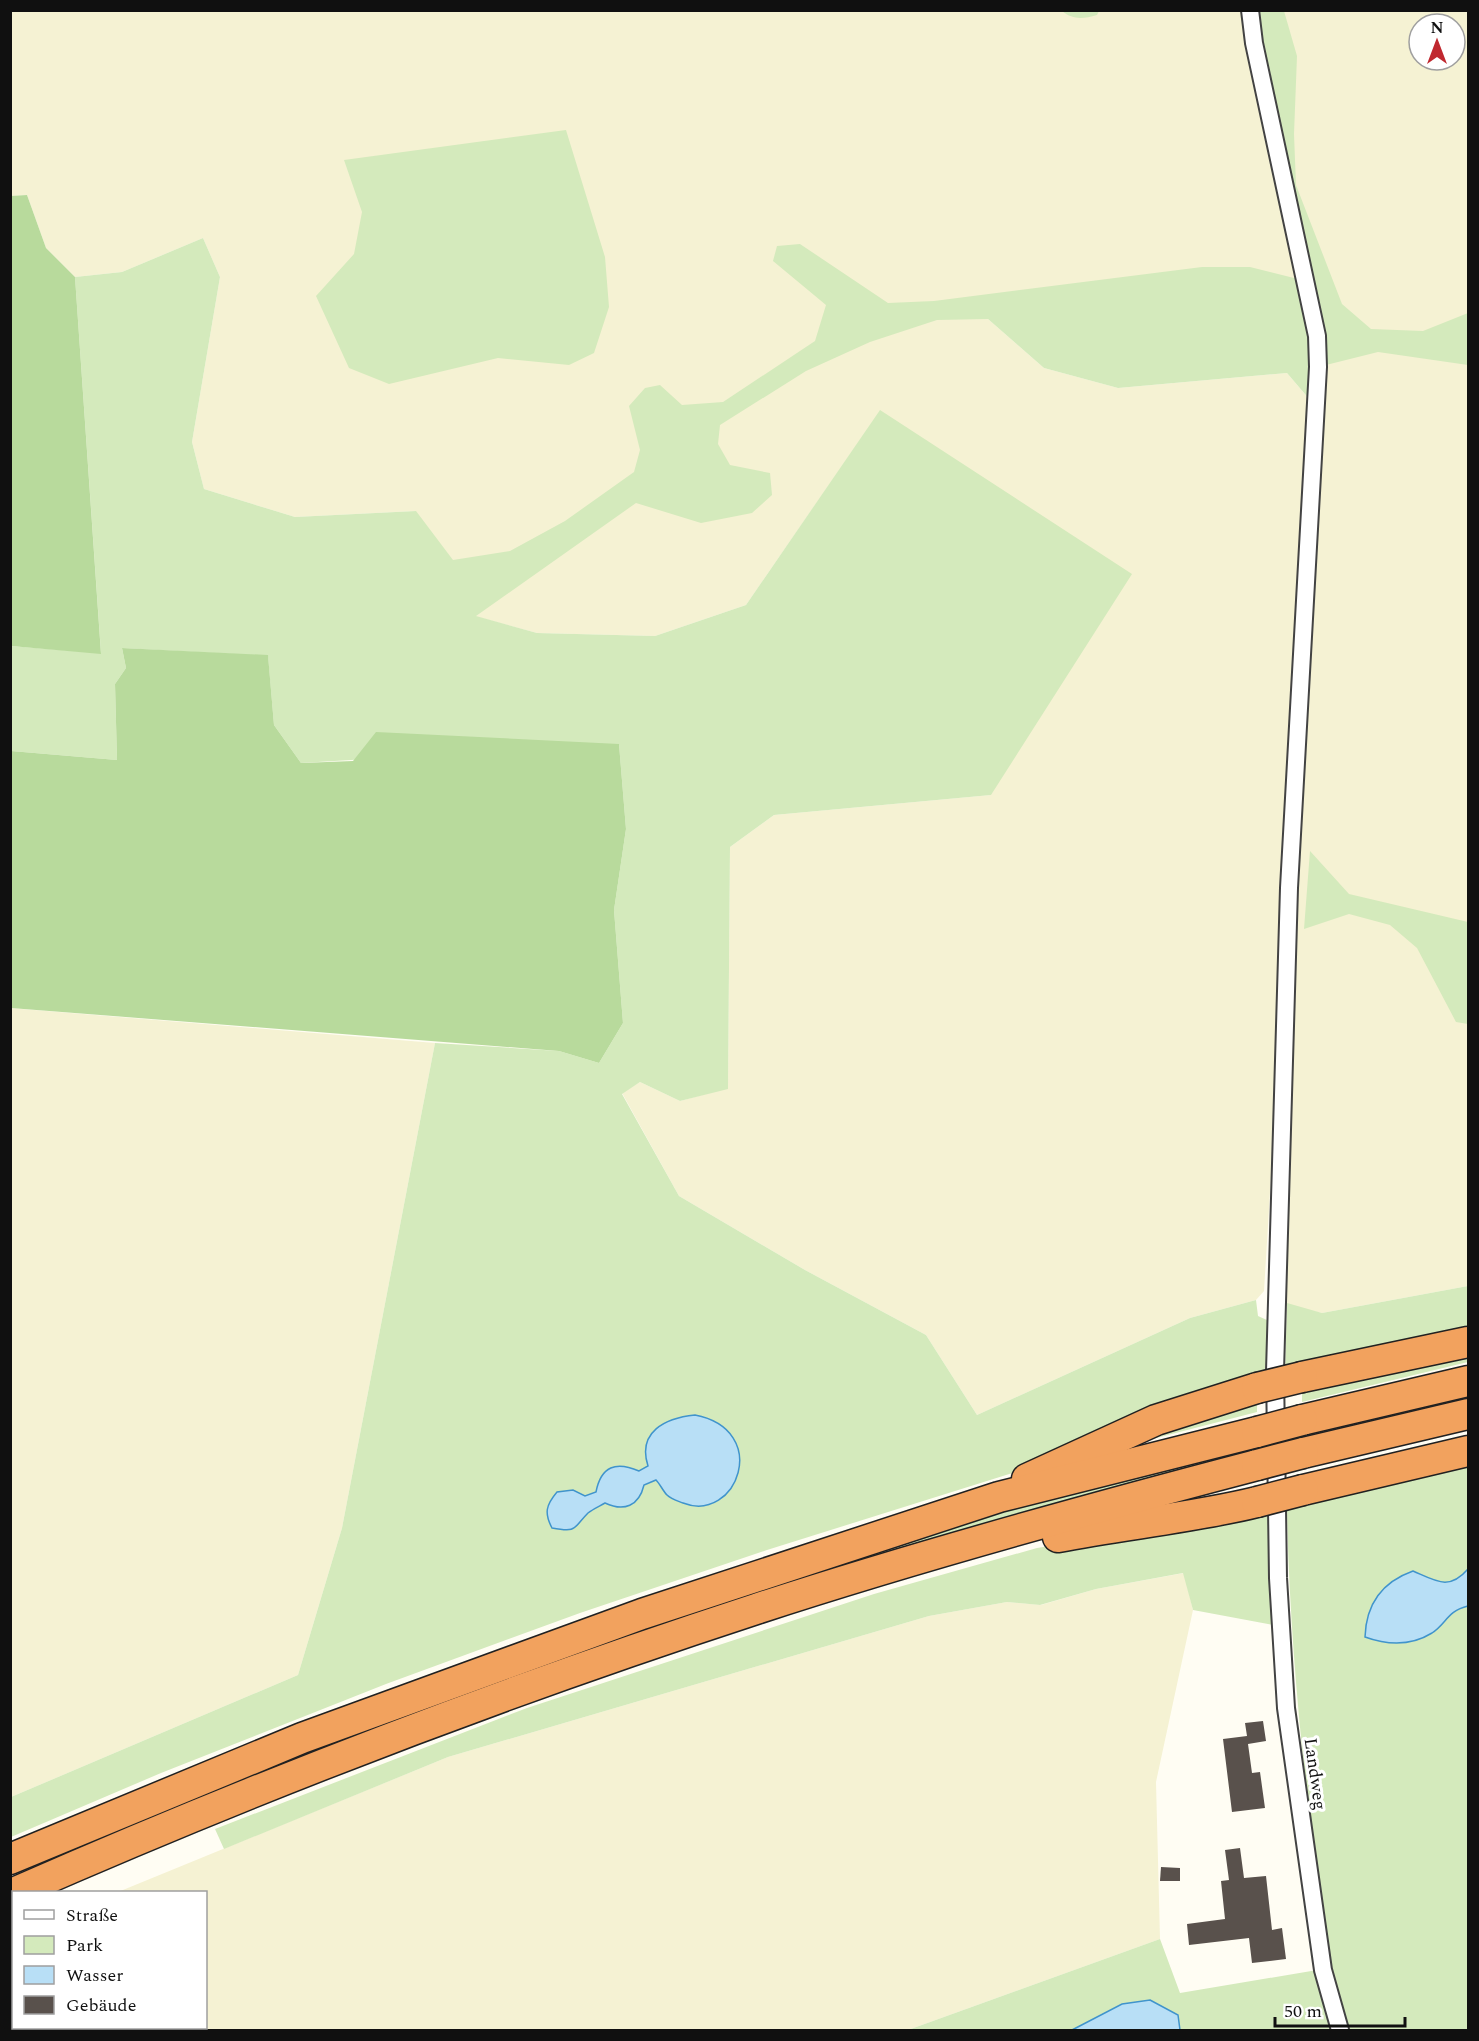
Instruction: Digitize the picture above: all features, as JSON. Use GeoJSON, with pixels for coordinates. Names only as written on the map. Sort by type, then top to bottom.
{"type":"FeatureCollection","features":[{"type":"Feature","properties":{"kind":"highway"},"geometry":{"type":"LineString","coordinates":[[999,1497],[1034,1474],[1137,1428],[1257,1388],[1468,1342]]}},
{"type":"Feature","properties":{"kind":"highway"},"geometry":{"type":"LineString","coordinates":[[10,1859],[171,1791],[404,1699],[642,1614],[999,1497],[1257,1431],[1468,1381]]}},
{"type":"Feature","properties":{"kind":"highway"},"geometry":{"type":"LineString","coordinates":[[20,1891],[198,1815],[465,1711],[757,1609],[984,1539],[1303,1453],[1468,1414]]}},
{"type":"Feature","properties":{"kind":"highway"},"geometry":{"type":"LineString","coordinates":[[984,1539],[1029,1543],[1141,1521],[1218,1512],[1268,1511],[1303,1490],[1468,1451]]}},
{"type":"Feature","properties":{"kind":"street","name":"Landweg"},"geometry":{"type":"LineString","coordinates":[[1250,10],[1254,43],[1317,336],[1318,356],[1289,888],[1275,1371],[1268,1511],[1278,1578],[1286,1708],[1323,1970],[1340,2031]]}},
{"type":"Feature","properties":{"kind":"shaded area"},"geometry":{"type":"Polygon","coordinates":[[[11,11],[1468,11],[1468,1286],[1322,1313],[1279,1304],[1287,912],[1264,1291],[1256,1300],[1190,1318],[977,1415],[926,1335],[805,1270],[679,1196],[622,1093],[640,1082],[680,1101],[728,1088],[730,847],[774,815],[991,795],[880,411],[746,605],[655,636],[537,633],[388,593],[416,511],[295,517],[204,489],[192,442],[220,277],[203,238],[122,272],[75,277],[46,248],[27,195],[11,196],[11,11]],[[988,319],[1044,368],[1118,388],[1287,373],[1315,406],[1318,367],[988,319]]]}},
{"type":"Feature","properties":{"kind":"shaded area"},"geometry":{"type":"Polygon","coordinates":[[[10,1008],[435,1043],[342,1528],[298,1675],[11,1797],[10,1008]]]}},
{"type":"Feature","properties":{"kind":"shaded area"},"geometry":{"type":"Polygon","coordinates":[[[1184,1573],[1193,1610],[1156,1782],[1160,1939],[908,2030],[11,2030],[10,1938],[12,1937],[12,2029],[207,2029],[207,1891],[120,1891],[448,1757],[929,1616],[1007,1602],[1041,1605],[1096,1589],[1184,1573]]]}},
{"type":"Feature","properties":{"kind":"green space"},"geometry":{"type":"Polygon","coordinates":[[[1062,11],[1099,11],[1097,15],[1078,18],[1062,11]]]}},
{"type":"Feature","properties":{"kind":"green space"},"geometry":{"type":"Polygon","coordinates":[[[1250,11],[1284,11],[1297,56],[1294,134],[1296,185],[1342,304],[1371,329],[1423,331],[1468,313],[1468,365],[1378,352],[1318,367],[1316,407],[1287,373],[1118,388],[1044,368],[988,319],[937,320],[870,342],[806,371],[720,425],[718,444],[730,465],[770,473],[772,495],[752,513],[701,523],[636,503],[476,616],[537,633],[655,636],[746,605],[880,410],[1132,574],[991,795],[774,815],[730,847],[728,1089],[680,1101],[640,1082],[622,1094],[679,1196],[805,1270],[926,1335],[977,1415],[1190,1318],[1256,1300],[1258,1316],[1269,1321],[1271,1376],[1022,1470],[767,1550],[580,1613],[386,1684],[161,1773],[11,1837],[11,1797],[298,1675],[342,1528],[435,1043],[559,1051],[599,1063],[623,1023],[614,910],[626,829],[619,744],[301,763],[274,725],[268,656],[122,648],[126,668],[115,684],[117,760],[11,751],[10,646],[101,653],[75,277],[122,272],[203,238],[220,277],[192,442],[204,489],[295,517],[416,511],[453,560],[510,551],[565,521],[634,472],[640,450],[629,406],[645,388],[660,385],[682,405],[723,402],[815,341],[826,305],[773,261],[777,246],[800,244],[888,303],[934,301],[1202,267],[1250,267],[1306,281],[1250,11]]]}},
{"type":"Feature","properties":{"kind":"green space"},"geometry":{"type":"Polygon","coordinates":[[[566,130],[605,257],[609,307],[594,353],[569,365],[498,358],[389,384],[349,368],[316,296],[354,254],[362,212],[344,160],[566,130]]]}},
{"type":"Feature","properties":{"kind":"green space"},"geometry":{"type":"Polygon","coordinates":[[[27,195],[46,248],[75,277],[101,654],[11,646],[10,196],[27,195]]]}},
{"type":"Feature","properties":{"kind":"green space"},"geometry":{"type":"Polygon","coordinates":[[[122,648],[268,655],[274,725],[301,763],[353,761],[376,732],[619,744],[626,829],[614,910],[623,1023],[599,1063],[559,1051],[11,1008],[11,751],[117,760],[115,684],[126,668],[122,648]]]}},
{"type":"Feature","properties":{"kind":"green space"},"geometry":{"type":"Polygon","coordinates":[[[1310,851],[1349,894],[1468,922],[1468,1024],[1456,1022],[1417,948],[1390,925],[1349,914],[1304,929],[1310,851]]]}},
{"type":"Feature","properties":{"kind":"green space"},"geometry":{"type":"Polygon","coordinates":[[[1468,1286],[1468,1333],[1285,1373],[1287,1303],[1322,1313],[1468,1286]]]}},
{"type":"Feature","properties":{"kind":"green space"},"geometry":{"type":"Polygon","coordinates":[[[1468,1353],[1468,1362],[1302,1402],[1302,1392],[1468,1353]]]}},
{"type":"Feature","properties":{"kind":"green space"},"geometry":{"type":"Polygon","coordinates":[[[1468,1393],[1468,1405],[1303,1443],[1303,1431],[1468,1393]]]}},
{"type":"Feature","properties":{"kind":"green space"},"geometry":{"type":"Polygon","coordinates":[[[1257,1403],[1257,1412],[1133,1444],[1184,1424],[1257,1403]]]}},
{"type":"Feature","properties":{"kind":"green space"},"geometry":{"type":"Polygon","coordinates":[[[1257,1442],[1257,1455],[505,1686],[501,1675],[981,1518],[1257,1442]]]}},
{"type":"Feature","properties":{"kind":"green space"},"geometry":{"type":"Polygon","coordinates":[[[1468,1462],[1468,2030],[908,2030],[1160,1939],[1180,1993],[1329,1968],[1301,1740],[1292,1625],[1287,1510],[1303,1506],[1303,1501],[1468,1462]]]}},
{"type":"Feature","properties":{"kind":"green space"},"geometry":{"type":"Polygon","coordinates":[[[1257,1513],[1258,1518],[1273,1514],[1273,1625],[1193,1610],[1183,1573],[1096,1589],[1040,1605],[1007,1602],[929,1616],[448,1757],[224,1849],[215,1829],[527,1708],[874,1594],[1037,1548],[1257,1513]]]}},
{"type":"Feature","properties":{"kind":"water"},"geometry":{"type":"Polygon","coordinates":[[[695,1415],[719,1424],[733,1438],[739,1455],[738,1472],[731,1488],[718,1500],[702,1506],[683,1503],[669,1496],[656,1480],[644,1485],[638,1498],[630,1505],[618,1507],[605,1503],[588,1513],[574,1528],[566,1530],[552,1528],[547,1509],[557,1492],[573,1490],[585,1496],[596,1492],[602,1476],[611,1468],[623,1466],[639,1471],[648,1466],[646,1444],[656,1429],[673,1419],[695,1415]]]}},
{"type":"Feature","properties":{"kind":"water"},"geometry":{"type":"Polygon","coordinates":[[[1468,1569],[1468,1606],[1451,1614],[1432,1633],[1416,1640],[1399,1643],[1382,1642],[1365,1637],[1372,1605],[1384,1588],[1393,1581],[1413,1571],[1436,1581],[1448,1582],[1455,1580],[1468,1569]]]}},
{"type":"Feature","properties":{"kind":"water"},"geometry":{"type":"Polygon","coordinates":[[[1150,2000],[1178,2015],[1180,2030],[1072,2030],[1122,2004],[1150,2000]]]}},
{"type":"Feature","properties":{"kind":"building"},"geometry":{"type":"Polygon","coordinates":[[[1263,1721],[1266,1741],[1248,1744],[1252,1773],[1260,1772],[1265,1808],[1232,1812],[1223,1739],[1247,1736],[1245,1723],[1263,1721]]]}},
{"type":"Feature","properties":{"kind":"building"},"geometry":{"type":"Polygon","coordinates":[[[1240,1848],[1244,1878],[1266,1876],[1272,1930],[1282,1928],[1286,1959],[1252,1963],[1249,1938],[1189,1945],[1187,1924],[1225,1919],[1221,1881],[1229,1880],[1225,1850],[1240,1848]]]}},
{"type":"Feature","properties":{"kind":"building"},"geometry":{"type":"Polygon","coordinates":[[[1161,1867],[1180,1868],[1180,1881],[1160,1881],[1161,1867]]]}}]}
